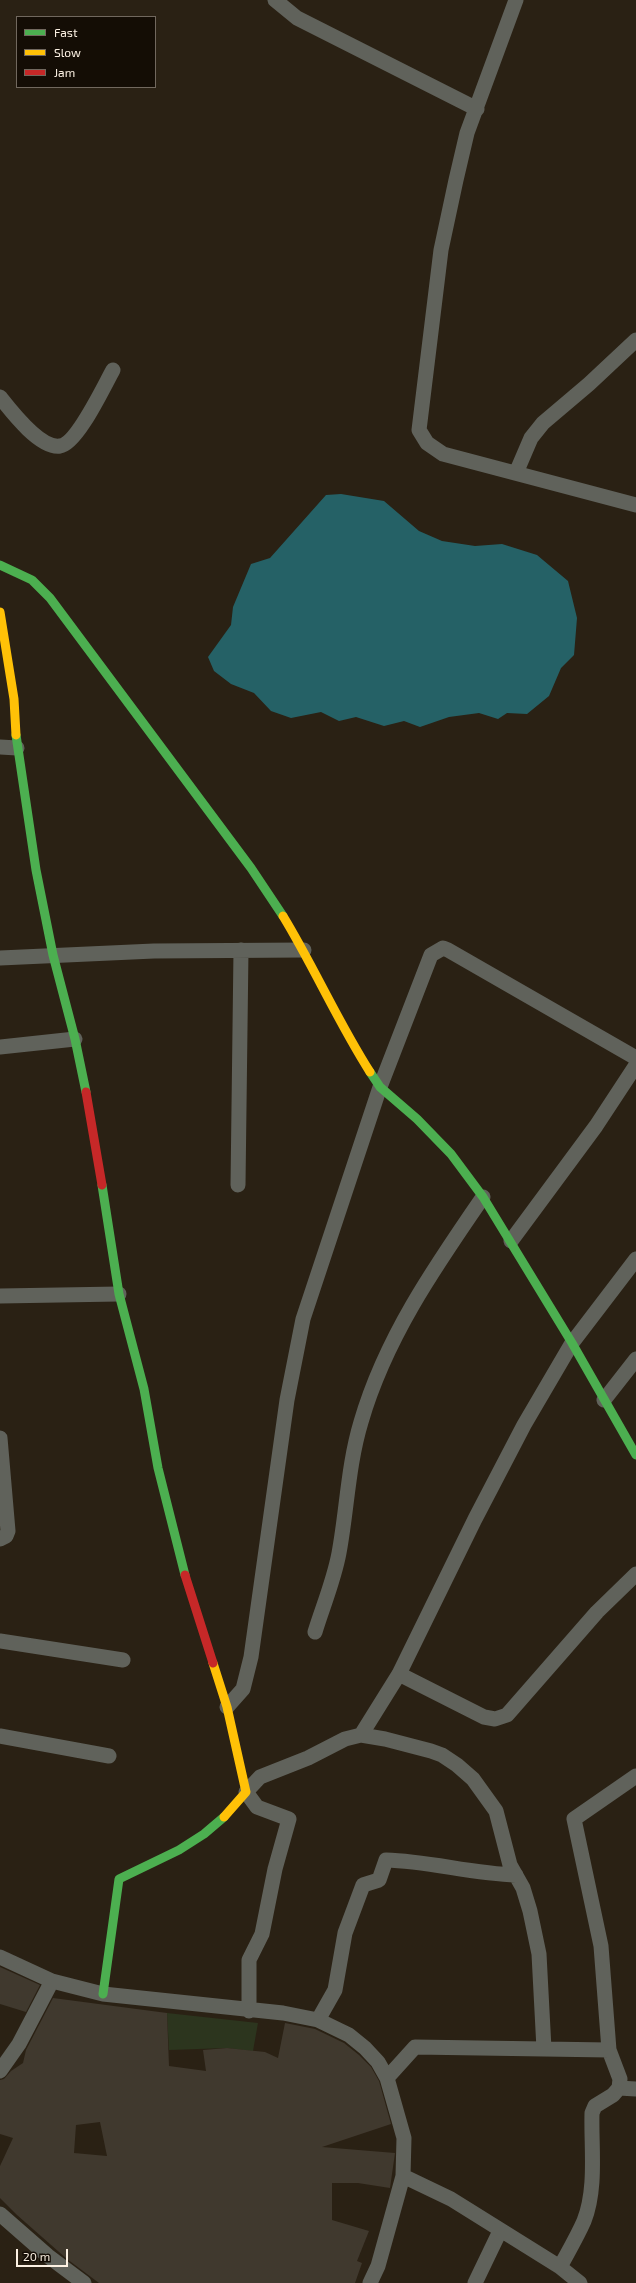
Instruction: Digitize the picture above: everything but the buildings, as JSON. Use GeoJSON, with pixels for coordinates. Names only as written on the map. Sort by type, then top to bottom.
{"type":"FeatureCollection","features":[{"type":"Feature","properties":{"kind":"street"},"geometry":{"type":"LineString","coordinates":[[274,0],[297,18],[477,109]]}},
{"type":"Feature","properties":{"kind":"street"},"geometry":{"type":"LineString","coordinates":[[516,0],[464,146],[441,250],[419,430],[427,443],[443,454],[636,505]]}},
{"type":"Feature","properties":{"kind":"street"},"geometry":{"type":"LineString","coordinates":[[516,473],[531,438],[543,423],[589,384],[636,340]]}},
{"type":"Feature","properties":{"kind":"street"},"geometry":{"type":"LineString","coordinates":[[0,397],[26,427],[42,441],[52,446],[60,446],[76,435],[113,370]]}},
{"type":"Feature","properties":{"kind":"street"},"geometry":{"type":"LineString","coordinates":[[0,566],[32,580],[55,604],[250,868],[304,950],[351,1042],[380,1087],[417,1119],[451,1154],[483,1197],[572,1343],[636,1455]]}},
{"type":"Feature","properties":{"kind":"street"},"geometry":{"type":"LineString","coordinates":[[0,612],[14,699],[17,748],[36,870],[53,955],[75,1039],[96,1143],[119,1294],[144,1389],[158,1468],[179,1556],[227,1707],[246,1792],[257,1807],[289,1819],[274,1869],[262,1934],[249,1960],[249,2011]]}},
{"type":"Feature","properties":{"kind":"street"},"geometry":{"type":"LineString","coordinates":[[0,747],[17,748]]}},
{"type":"Feature","properties":{"kind":"street"},"geometry":{"type":"LineString","coordinates":[[227,1707],[243,1689],[251,1657],[287,1400],[303,1319],[380,1087],[431,955],[443,948],[636,1058]]}},
{"type":"Feature","properties":{"kind":"street"},"geometry":{"type":"LineString","coordinates":[[238,1186],[241,950]]}},
{"type":"Feature","properties":{"kind":"street"},"geometry":{"type":"LineString","coordinates":[[0,958],[154,951],[304,950]]}},
{"type":"Feature","properties":{"kind":"street"},"geometry":{"type":"LineString","coordinates":[[0,1047],[75,1039]]}},
{"type":"Feature","properties":{"kind":"street"},"geometry":{"type":"LineString","coordinates":[[511,1241],[596,1126],[636,1065]]}},
{"type":"Feature","properties":{"kind":"street"},"geometry":{"type":"LineString","coordinates":[[315,1632],[338,1556],[360,1423],[377,1372],[399,1327],[422,1289],[446,1250],[483,1197]]}},
{"type":"Feature","properties":{"kind":"street"},"geometry":{"type":"LineString","coordinates":[[361,1735],[399,1674],[475,1519],[524,1425],[572,1343],[636,1259]]}},
{"type":"Feature","properties":{"kind":"street"},"geometry":{"type":"LineString","coordinates":[[0,1296],[119,1294]]}},
{"type":"Feature","properties":{"kind":"street"},"geometry":{"type":"LineString","coordinates":[[604,1400],[636,1359]]}},
{"type":"Feature","properties":{"kind":"street"},"geometry":{"type":"LineString","coordinates":[[0,1438],[8,1531],[6,1536],[0,1539]]}},
{"type":"Feature","properties":{"kind":"street"},"geometry":{"type":"LineString","coordinates":[[399,1674],[484,1717],[495,1719],[507,1715],[592,1617],[636,1574]]}},
{"type":"Feature","properties":{"kind":"street"},"geometry":{"type":"LineString","coordinates":[[0,1641],[123,1660]]}},
{"type":"Feature","properties":{"kind":"street"},"geometry":{"type":"LineString","coordinates":[[103,1994],[119,1879],[126,1873],[152,1864],[218,1825],[233,1810],[246,1792],[260,1777],[308,1758],[345,1739],[361,1735],[385,1739],[442,1755],[473,1779],[496,1811],[508,1859],[523,1888],[539,1954],[544,2049]]}},
{"type":"Feature","properties":{"kind":"street"},"geometry":{"type":"LineString","coordinates":[[0,1736],[109,1756]]}},
{"type":"Feature","properties":{"kind":"street"},"geometry":{"type":"LineString","coordinates":[[560,2268],[584,2220],[588,2206],[591,2188],[592,2113],[596,2106],[613,2095],[619,2088],[620,2080],[608,2050],[601,1946],[574,1819],[636,1776]]}},
{"type":"Feature","properties":{"kind":"street"},"geometry":{"type":"LineString","coordinates":[[318,2020],[335,1990],[345,1934],[363,1885],[379,1880],[386,1860],[414,1861],[470,1871],[516,1875]]}},
{"type":"Feature","properties":{"kind":"street"},"geometry":{"type":"LineString","coordinates":[[0,1957],[52,1981],[103,1994],[249,2011],[283,2013],[318,2020],[349,2035],[365,2048],[378,2062],[387,2078],[404,2138],[403,2176],[378,2266],[370,2283]]}},
{"type":"Feature","properties":{"kind":"street"},"geometry":{"type":"LineString","coordinates":[[0,2071],[19,2044],[52,1981]]}},
{"type":"Feature","properties":{"kind":"street"},"geometry":{"type":"LineString","coordinates":[[387,2078],[415,2047],[608,2050]]}},
{"type":"Feature","properties":{"kind":"street"},"geometry":{"type":"LineString","coordinates":[[619,2088],[636,2089]]}},
{"type":"Feature","properties":{"kind":"street"},"geometry":{"type":"LineString","coordinates":[[403,2176],[451,2199],[560,2268],[580,2283]]}},
{"type":"Feature","properties":{"kind":"street"},"geometry":{"type":"LineString","coordinates":[[0,2214],[80,2282]]}},
{"type":"Feature","properties":{"kind":"street"},"geometry":{"type":"LineString","coordinates":[[474,2283],[500,2231]]}},
{"type":"Feature","properties":{"kind":"green space"},"geometry":{"type":"Polygon","coordinates":[[[167,2013],[258,2023],[253,2051],[227,2048],[169,2050],[167,2013]]]}},
{"type":"Feature","properties":{"kind":"water"},"geometry":{"type":"Polygon","coordinates":[[[341,494],[384,501],[419,531],[442,541],[475,546],[502,544],[537,555],[568,581],[577,618],[574,655],[561,668],[549,696],[527,714],[507,713],[498,719],[479,713],[449,717],[420,727],[404,721],[384,726],[356,717],[339,721],[321,712],[291,718],[271,711],[254,693],[231,684],[214,671],[208,657],[231,625],[233,607],[251,564],[270,558],[326,495],[341,494]]]}},
{"type":"Feature","properties":{"kind":"traffic: fast"},"geometry":{"type":"LineString","coordinates":[[0,565],[32,580],[50,598],[251,868],[283,916]]}},
{"type":"Feature","properties":{"kind":"traffic: fast"},"geometry":{"type":"LineString","coordinates":[[16,735],[36,870],[53,955],[75,1039],[86,1092]]}},
{"type":"Feature","properties":{"kind":"traffic: fast"},"geometry":{"type":"LineString","coordinates":[[370,1072],[380,1087],[417,1119],[451,1154],[483,1197],[572,1343],[636,1455]]}},
{"type":"Feature","properties":{"kind":"traffic: fast"},"geometry":{"type":"LineString","coordinates":[[102,1185],[119,1294],[144,1389],[158,1468],[185,1575]]}},
{"type":"Feature","properties":{"kind":"traffic: fast"},"geometry":{"type":"LineString","coordinates":[[103,1994],[119,1879],[179,1850],[204,1834],[224,1817]]}},
{"type":"Feature","properties":{"kind":"traffic: slow"},"geometry":{"type":"LineString","coordinates":[[0,612],[14,699],[16,735]]}},
{"type":"Feature","properties":{"kind":"traffic: slow"},"geometry":{"type":"LineString","coordinates":[[283,916],[347,1034],[370,1072]]}},
{"type":"Feature","properties":{"kind":"traffic: slow"},"geometry":{"type":"LineString","coordinates":[[213,1663],[227,1707],[246,1792],[224,1817]]}},
{"type":"Feature","properties":{"kind":"traffic: jam"},"geometry":{"type":"LineString","coordinates":[[86,1092],[102,1185]]}},
{"type":"Feature","properties":{"kind":"traffic: jam"},"geometry":{"type":"LineString","coordinates":[[185,1575],[213,1663]]}}]}
